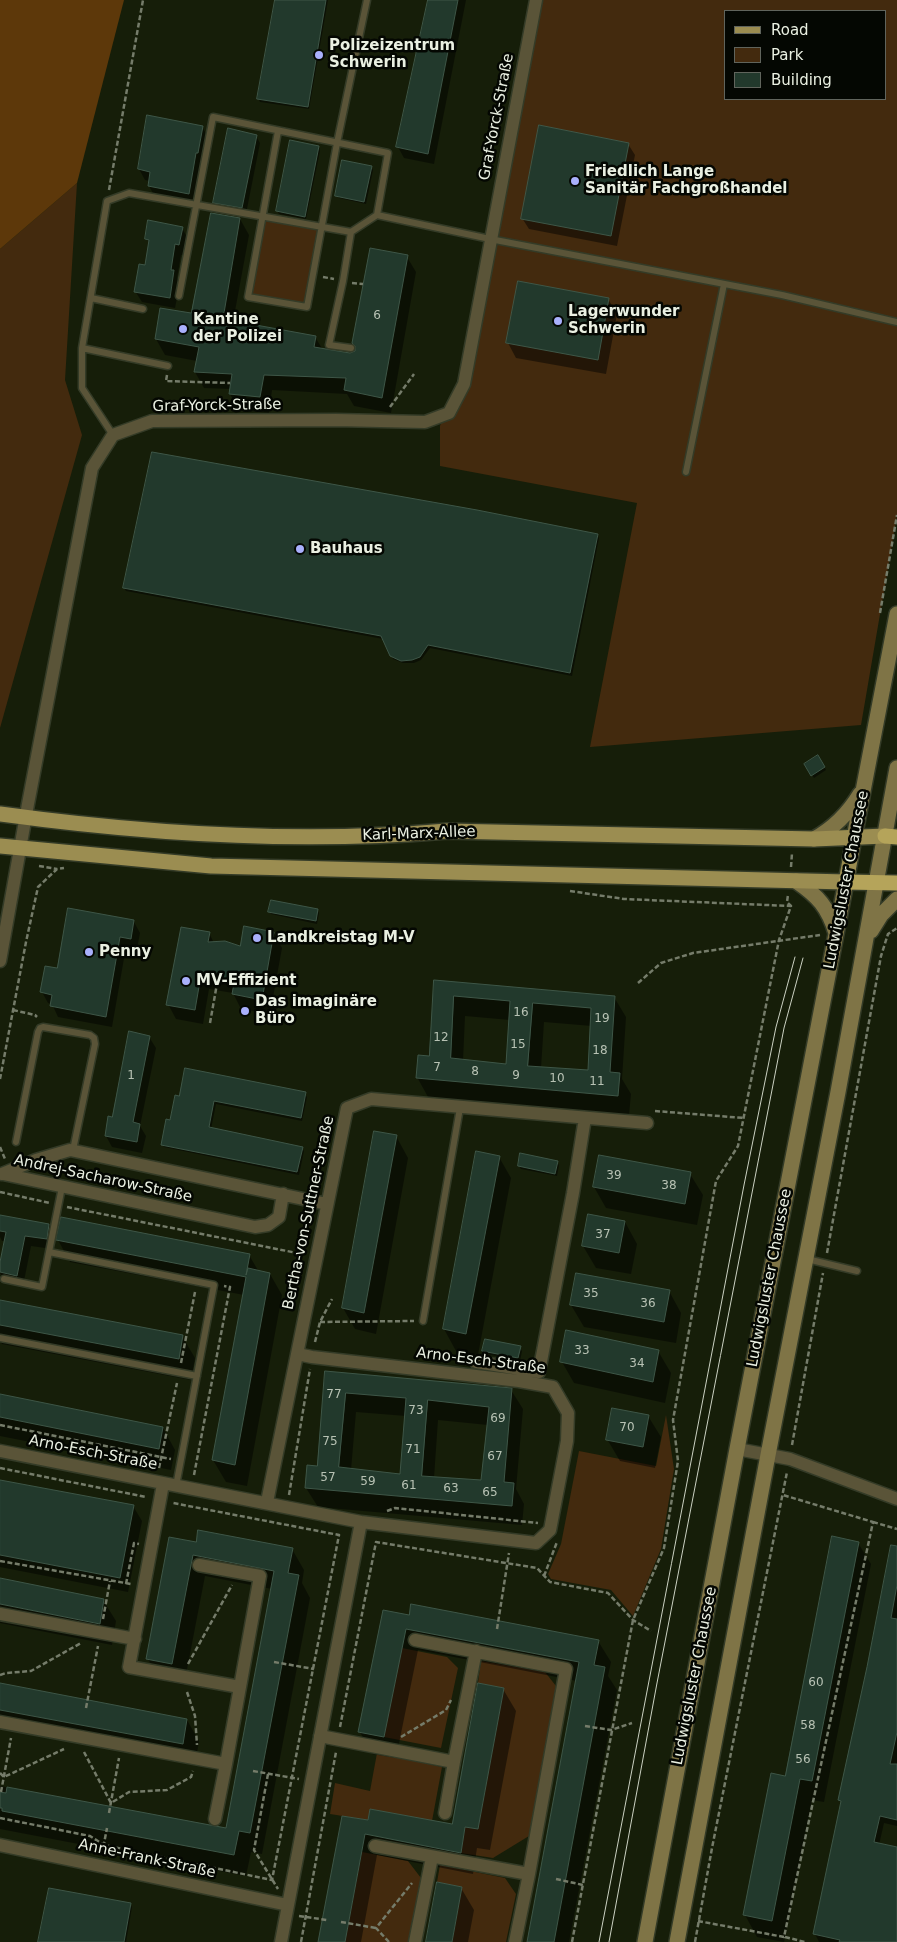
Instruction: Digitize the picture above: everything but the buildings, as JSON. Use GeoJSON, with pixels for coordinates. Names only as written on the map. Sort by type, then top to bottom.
{"type":"FeatureCollection","features":[{"type":"Feature","properties":{"kind":"highway"},"geometry":{"type":"LineString","coordinates":[[846,882],[897,883]]}},
{"type":"Feature","properties":{"kind":"main road","name":"Karl-Marx-Allee"},"geometry":{"type":"LineString","coordinates":[[0,814],[215,836],[389,836],[447,831],[794,839],[891,836]]}},
{"type":"Feature","properties":{"kind":"main road","name":"Ludwigsluster Chaussee"},"geometry":{"type":"LineString","coordinates":[[846,882],[854,838]]}},
{"type":"Feature","properties":{"kind":"main road"},"geometry":{"type":"LineString","coordinates":[[0,846],[211,866],[846,882]]}},
{"type":"Feature","properties":{"kind":"street","name":"Graf-Yorck-Straße"},"geometry":{"type":"LineString","coordinates":[[113,435],[152,421],[424,422],[449,412],[464,384],[536,0]]}},
{"type":"Feature","properties":{"kind":"street"},"geometry":{"type":"LineString","coordinates":[[0,961],[25,817],[92,468],[113,435]]}},
{"type":"Feature","properties":{"kind":"street","name":"Ludwigsluster Chaussee"},"geometry":{"type":"LineString","coordinates":[[854,838],[897,614]]}},
{"type":"Feature","properties":{"kind":"street","name":"Ludwigsluster Chaussee"},"geometry":{"type":"LineString","coordinates":[[678,1942],[876,883],[891,836],[896,776]]}},
{"type":"Feature","properties":{"kind":"street"},"geometry":{"type":"LineString","coordinates":[[814,839],[830,830],[842,819],[865,786]]}},
{"type":"Feature","properties":{"kind":"street"},"geometry":{"type":"LineString","coordinates":[[792,880],[810,891],[821,902],[831,916],[836,934]]}},
{"type":"Feature","properties":{"kind":"street","name":"Ludwigsluster Chaussee"},"geometry":{"type":"LineString","coordinates":[[646,1942],[737,1449],[846,882]]}},
{"type":"Feature","properties":{"kind":"street"},"geometry":{"type":"LineString","coordinates":[[866,939],[881,915],[897,899]]}},
{"type":"Feature","properties":{"kind":"street","name":"Bertha-von-Suttner-Straße"},"geometry":{"type":"LineString","coordinates":[[297,1354],[347,1108],[371,1099],[585,1118],[647,1117]]}},
{"type":"Feature","properties":{"kind":"street"},"geometry":{"type":"LineString","coordinates":[[476,1362],[539,1372],[573,1193],[585,1118]]}},
{"type":"Feature","properties":{"kind":"street","name":"Andrej-Sacharow-Straße"},"geometry":{"type":"LineString","coordinates":[[1,1174],[36,1160],[73,1150],[327,1204]]}},
{"type":"Feature","properties":{"kind":"street","name":"Andrej-Sacharow-Straße"},"geometry":{"type":"LineString","coordinates":[[1,1174],[255,1227],[268,1225],[279,1217],[283,1194]]}},
{"type":"Feature","properties":{"kind":"street"},"geometry":{"type":"LineString","coordinates":[[267,1502],[297,1354]]}},
{"type":"Feature","properties":{"kind":"street","name":"Arno-Esch-Straße"},"geometry":{"type":"LineString","coordinates":[[0,1451],[362,1522],[536,1543],[550,1530],[567,1441],[568,1413],[553,1387],[520,1380],[297,1354]]}},
{"type":"Feature","properties":{"kind":"street"},"geometry":{"type":"LineString","coordinates":[[737,1449],[790,1459],[897,1499]]}},
{"type":"Feature","properties":{"kind":"street"},"geometry":{"type":"LineString","coordinates":[[163,1484],[129,1667],[240,1687]]}},
{"type":"Feature","properties":{"kind":"street"},"geometry":{"type":"LineString","coordinates":[[282,1942],[362,1522]]}},
{"type":"Feature","properties":{"kind":"street"},"geometry":{"type":"LineString","coordinates":[[199,1565],[260,1576],[215,1819]]}},
{"type":"Feature","properties":{"kind":"street"},"geometry":{"type":"LineString","coordinates":[[0,1614],[135,1639]]}},
{"type":"Feature","properties":{"kind":"street"},"geometry":{"type":"LineString","coordinates":[[415,1640],[566,1669],[515,1942]]}},
{"type":"Feature","properties":{"kind":"street"},"geometry":{"type":"LineString","coordinates":[[445,1813],[476,1651]]}},
{"type":"Feature","properties":{"kind":"street"},"geometry":{"type":"LineString","coordinates":[[0,1722],[79,1739],[121,1744],[226,1764]]}},
{"type":"Feature","properties":{"kind":"street"},"geometry":{"type":"LineString","coordinates":[[320,1736],[454,1762]]}},
{"type":"Feature","properties":{"kind":"street","name":"Anne-Frank-Straße"},"geometry":{"type":"LineString","coordinates":[[0,1845],[100,1865],[287,1910]]}},
{"type":"Feature","properties":{"kind":"street"},"geometry":{"type":"LineString","coordinates":[[375,1846],[529,1874]]}},
{"type":"Feature","properties":{"kind":"street"},"geometry":{"type":"LineString","coordinates":[[415,1942],[432,1857]]}},
{"type":"Feature","properties":{"kind":"lane"},"geometry":{"type":"LineString","coordinates":[[278,131],[248,297],[307,308],[337,143],[367,0]]}},
{"type":"Feature","properties":{"kind":"lane"},"geometry":{"type":"LineString","coordinates":[[179,296],[213,117],[388,153],[377,215]]}},
{"type":"Feature","properties":{"kind":"lane"},"geometry":{"type":"LineString","coordinates":[[113,435],[82,388],[82,348],[107,201],[129,193],[351,232],[377,215],[490,239],[782,295],[897,322]]}},
{"type":"Feature","properties":{"kind":"lane"},"geometry":{"type":"LineString","coordinates":[[351,232],[343,281],[329,345],[351,348]]}},
{"type":"Feature","properties":{"kind":"lane"},"geometry":{"type":"LineString","coordinates":[[686,472],[724,284]]}},
{"type":"Feature","properties":{"kind":"lane"},"geometry":{"type":"LineString","coordinates":[[91,298],[143,309]]}},
{"type":"Feature","properties":{"kind":"lane"},"geometry":{"type":"LineString","coordinates":[[82,348],[168,366]]}},
{"type":"Feature","properties":{"kind":"lane"},"geometry":{"type":"LineString","coordinates":[[16,1142],[38,1032],[43,1027],[90,1035],[94,1038],[95,1044],[73,1150]]}},
{"type":"Feature","properties":{"kind":"lane"},"geometry":{"type":"LineString","coordinates":[[423,1321],[460,1108]]}},
{"type":"Feature","properties":{"kind":"lane"},"geometry":{"type":"LineString","coordinates":[[4,1280],[42,1287],[62,1187]]}},
{"type":"Feature","properties":{"kind":"lane"},"geometry":{"type":"LineString","coordinates":[[49,1252],[214,1285],[176,1486]]}},
{"type":"Feature","properties":{"kind":"lane"},"geometry":{"type":"LineString","coordinates":[[806,1259],[857,1271]]}},
{"type":"Feature","properties":{"kind":"lane"},"geometry":{"type":"LineString","coordinates":[[0,1338],[197,1376]]}},
{"type":"Feature","properties":{"kind":"path"},"geometry":{"type":"LineString","coordinates":[[109,186],[143,0]]}},
{"type":"Feature","properties":{"kind":"path"},"geometry":{"type":"LineString","coordinates":[[168,366],[166,381],[230,383]]}},
{"type":"Feature","properties":{"kind":"path"},"geometry":{"type":"LineString","coordinates":[[381,421],[414,374]]}},
{"type":"Feature","properties":{"kind":"path"},"geometry":{"type":"LineString","coordinates":[[879,620],[897,516]]}},
{"type":"Feature","properties":{"kind":"path"},"geometry":{"type":"LineString","coordinates":[[791,906],[787,902],[792,880],[794,839]]}},
{"type":"Feature","properties":{"kind":"path"},"geometry":{"type":"LineString","coordinates":[[0,1079],[38,887],[57,869],[70,866]]}},
{"type":"Feature","properties":{"kind":"path"},"geometry":{"type":"LineString","coordinates":[[569,891],[624,899],[791,906]]}},
{"type":"Feature","properties":{"kind":"path"},"geometry":{"type":"LineString","coordinates":[[572,1942],[633,1620],[664,1548],[678,1461],[673,1420],[716,1181],[738,1146],[779,940],[791,906]]}},
{"type":"Feature","properties":{"kind":"path"},"geometry":{"type":"LineString","coordinates":[[695,1942],[790,1459],[881,956],[888,934],[897,928]]}},
{"type":"Feature","properties":{"kind":"path"},"geometry":{"type":"LineString","coordinates":[[638,983],[661,963],[693,953],[779,940]]}},
{"type":"Feature","properties":{"kind":"path"},"geometry":{"type":"LineString","coordinates":[[210,1023],[218,978]]}},
{"type":"Feature","properties":{"kind":"path"},"geometry":{"type":"LineString","coordinates":[[13,1010],[35,1015],[43,1027]]}},
{"type":"Feature","properties":{"kind":"path"},"geometry":{"type":"LineString","coordinates":[[647,1117],[744,1118]]}},
{"type":"Feature","properties":{"kind":"path"},"geometry":{"type":"LineString","coordinates":[[192,1489],[230,1287],[214,1285]]}},
{"type":"Feature","properties":{"kind":"path"},"geometry":{"type":"LineString","coordinates":[[287,1506],[312,1357],[320,1322],[332,1300]]}},
{"type":"Feature","properties":{"kind":"path"},"geometry":{"type":"LineString","coordinates":[[320,1322],[423,1321]]}},
{"type":"Feature","properties":{"kind":"path"},"geometry":{"type":"LineString","coordinates":[[0,1425],[196,1464]]}},
{"type":"Feature","properties":{"kind":"path"},"geometry":{"type":"LineString","coordinates":[[782,1495],[897,1529]]}},
{"type":"Feature","properties":{"kind":"path"},"geometry":{"type":"LineString","coordinates":[[784,1937],[873,1522]]}},
{"type":"Feature","properties":{"kind":"path"},"geometry":{"type":"LineString","coordinates":[[497,1628],[511,1539]]}},
{"type":"Feature","properties":{"kind":"path"},"geometry":{"type":"LineString","coordinates":[[376,1542],[537,1568],[550,1582],[608,1593],[633,1620],[651,1631]]}},
{"type":"Feature","properties":{"kind":"path"},"geometry":{"type":"LineString","coordinates":[[0,1561],[144,1587]]}},
{"type":"Feature","properties":{"kind":"path"},"geometry":{"type":"LineString","coordinates":[[111,1803],[129,1792],[167,1790],[191,1777],[198,1759],[195,1716],[182,1676],[239,1573]]}},
{"type":"Feature","properties":{"kind":"path"},"geometry":{"type":"LineString","coordinates":[[0,1675],[31,1671],[100,1632]]}},
{"type":"Feature","properties":{"kind":"path"},"geometry":{"type":"LineString","coordinates":[[274,1662],[332,1673]]}},
{"type":"Feature","properties":{"kind":"path"},"geometry":{"type":"LineString","coordinates":[[380,1748],[415,1730],[446,1710],[454,1693]]}},
{"type":"Feature","properties":{"kind":"path"},"geometry":{"type":"LineString","coordinates":[[585,1726],[611,1730],[632,1723]]}},
{"type":"Feature","properties":{"kind":"path"},"geometry":{"type":"LineString","coordinates":[[1,1792],[13,1724]]}},
{"type":"Feature","properties":{"kind":"path"},"geometry":{"type":"LineString","coordinates":[[4,1777],[79,1739],[111,1803]]}},
{"type":"Feature","properties":{"kind":"path"},"geometry":{"type":"LineString","coordinates":[[109,1813],[121,1744]]}},
{"type":"Feature","properties":{"kind":"path"},"geometry":{"type":"LineString","coordinates":[[253,1770],[312,1782]]}},
{"type":"Feature","properties":{"kind":"path"},"geometry":{"type":"LineString","coordinates":[[0,1773],[4,1777]]}},
{"type":"Feature","properties":{"kind":"path"},"geometry":{"type":"LineString","coordinates":[[268,1774],[254,1850],[287,1910],[327,1920]]}},
{"type":"Feature","properties":{"kind":"path"},"geometry":{"type":"LineString","coordinates":[[100,1865],[107,1828]]}},
{"type":"Feature","properties":{"kind":"path"},"geometry":{"type":"LineString","coordinates":[[376,1928],[415,1879]]}},
{"type":"Feature","properties":{"kind":"path"},"geometry":{"type":"LineString","coordinates":[[556,1879],[583,1885]]}},
{"type":"Feature","properties":{"kind":"path"},"geometry":{"type":"LineString","coordinates":[[698,1921],[805,1942]]}},
{"type":"Feature","properties":{"kind":"path"},"geometry":{"type":"LineString","coordinates":[[341,1922],[376,1928],[389,1942]]}},
{"type":"Feature","properties":{"kind":"green space"},"geometry":{"type":"Polygon","coordinates":[[[536,0],[897,0],[897,515],[861,725],[590,747],[637,503],[440,466],[440,426],[443,417],[464,384],[536,0]]]}},
{"type":"Feature","properties":{"kind":"green space"},"geometry":{"type":"Polygon","coordinates":[[[77,183],[65,380],[82,435],[0,728],[0,249],[77,183]]]}},
{"type":"Feature","properties":{"kind":"green space"},"geometry":{"type":"Polygon","coordinates":[[[262,216],[322,227],[307,307],[248,297],[262,216]]]}},
{"type":"Feature","properties":{"kind":"green space"},"geometry":{"type":"Polygon","coordinates":[[[666,1415],[674,1469],[661,1549],[633,1616],[611,1590],[551,1579],[548,1574],[561,1544],[579,1451],[656,1466],[666,1415]]]}},
{"type":"Feature","properties":{"kind":"green space"},"geometry":{"type":"Polygon","coordinates":[[[402,1648],[447,1657],[458,1668],[441,1748],[384,1737],[402,1648]]]}},
{"type":"Feature","properties":{"kind":"green space"},"geometry":{"type":"Polygon","coordinates":[[[481,1661],[545,1672],[556,1686],[529,1836],[493,1858],[461,1853],[465,1827],[478,1829],[504,1688],[478,1683],[481,1661]]]}},
{"type":"Feature","properties":{"kind":"green space"},"geometry":{"type":"Polygon","coordinates":[[[377,1753],[442,1767],[432,1821],[370,1809],[368,1820],[330,1814],[335,1783],[370,1791],[377,1753]]]}},
{"type":"Feature","properties":{"kind":"green space"},"geometry":{"type":"Polygon","coordinates":[[[362,1852],[408,1861],[421,1878],[408,1942],[345,1942],[362,1852]]]}},
{"type":"Feature","properties":{"kind":"green space"},"geometry":{"type":"Polygon","coordinates":[[[440,1865],[505,1878],[516,1894],[506,1942],[452,1942],[462,1888],[437,1882],[440,1865]]]}},
{"type":"Feature","properties":{"kind":"shaded area"},"geometry":{"type":"Polygon","coordinates":[[[0,0],[124,0],[77,183],[0,249],[0,0]]]}},
{"type":"Feature","properties":{"kind":"tram line"},"geometry":{"type":"LineString","coordinates":[[599,1942],[744,1185],[776,1027],[795,957]]}},
{"type":"Feature","properties":{"kind":"tram line"},"geometry":{"type":"LineString","coordinates":[[609,1942],[657,1683],[784,1028],[803,958]]}},
{"type":"Feature","properties":{"kind":"place","name":"Polizeizentrum Schwerin"},"geometry":{"type":"Point","coordinates":[319,55]}},
{"type":"Feature","properties":{"kind":"place","name":"Friedlich Lange Sanitär Fachgroßhandel"},"geometry":{"type":"Point","coordinates":[575,181]}},
{"type":"Feature","properties":{"kind":"place","name":"Lagerwunder Schwerin"},"geometry":{"type":"Point","coordinates":[558,321]}},
{"type":"Feature","properties":{"kind":"place","name":"Kantine der Polizei"},"geometry":{"type":"Point","coordinates":[183,329]}},
{"type":"Feature","properties":{"kind":"place","name":"Bauhaus"},"geometry":{"type":"Point","coordinates":[300,549]}},
{"type":"Feature","properties":{"kind":"place","name":"Landkreistag M-V"},"geometry":{"type":"Point","coordinates":[257,938]}},
{"type":"Feature","properties":{"kind":"place","name":"Penny"},"geometry":{"type":"Point","coordinates":[89,952]}},
{"type":"Feature","properties":{"kind":"place","name":"MV-Effizient"},"geometry":{"type":"Point","coordinates":[186,981]}},
{"type":"Feature","properties":{"kind":"place","name":"Das imaginäre Büro"},"geometry":{"type":"Point","coordinates":[245,1011]}}]}
